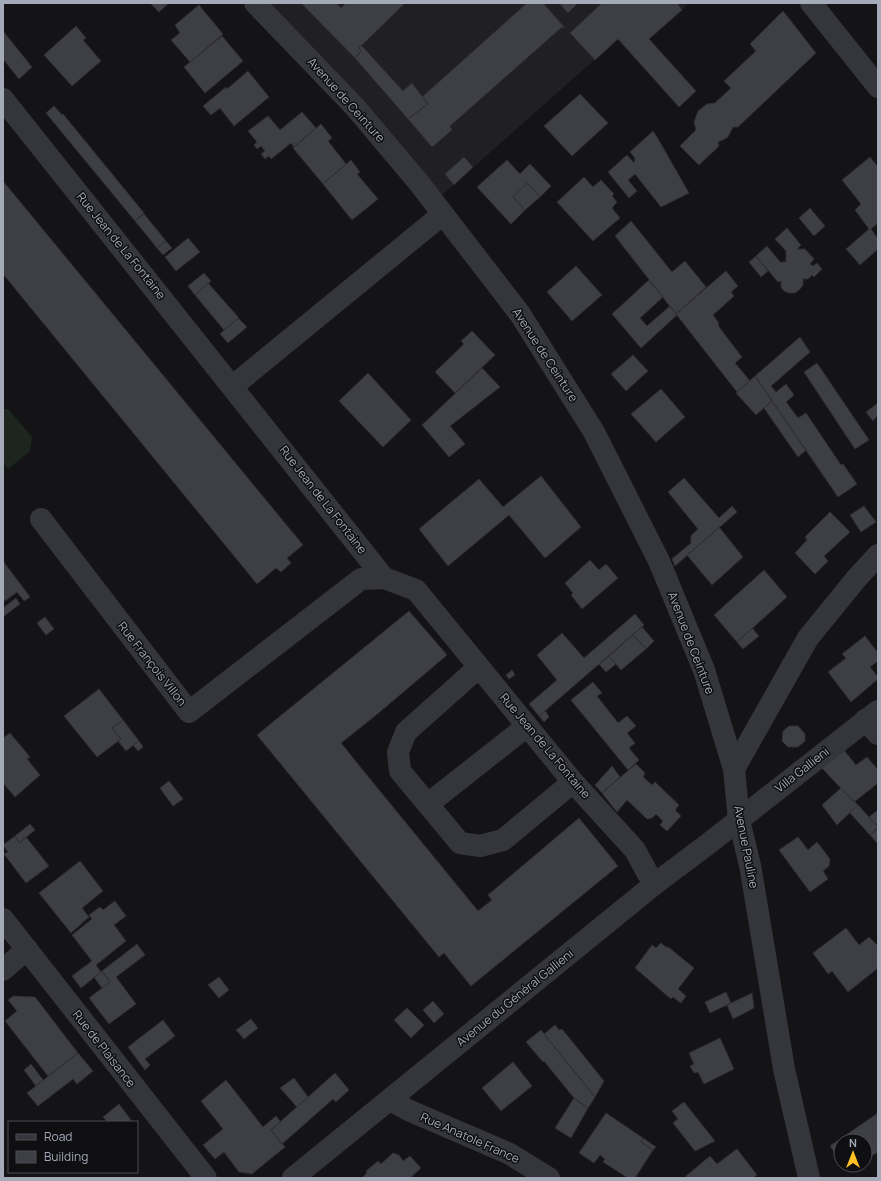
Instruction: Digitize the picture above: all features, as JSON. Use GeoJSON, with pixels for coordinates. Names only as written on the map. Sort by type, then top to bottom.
{"type":"FeatureCollection","features":[{"type":"Feature","properties":{"kind":"street","name":"Avenue de Ceinture"},"geometry":{"type":"LineString","coordinates":[[256,3],[355,107],[419,183],[520,314],[594,432],[659,562],[680,612],[704,670],[734,769]]}},
{"type":"Feature","properties":{"kind":"street"},"geometry":{"type":"LineString","coordinates":[[811,3],[878,87]]}},
{"type":"Feature","properties":{"kind":"street","name":"Rue Jean de La Fontaine"},"geometry":{"type":"LineString","coordinates":[[3,99],[233,386],[384,578],[416,590],[573,782],[635,850],[648,874],[656,883]]}},
{"type":"Feature","properties":{"kind":"street"},"geometry":{"type":"LineString","coordinates":[[233,386],[442,214]]}},
{"type":"Feature","properties":{"kind":"street","name":"Rue François Villon"},"geometry":{"type":"LineString","coordinates":[[41,519],[190,712],[361,579],[384,578]]}},
{"type":"Feature","properties":{"kind":"street"},"geometry":{"type":"LineString","coordinates":[[734,769],[808,638],[856,579],[878,555]]}},
{"type":"Feature","properties":{"kind":"street"},"geometry":{"type":"LineString","coordinates":[[479,667],[406,732],[398,752],[400,771],[460,842],[480,846],[503,840],[573,782]]}},
{"type":"Feature","properties":{"kind":"street","name":"Villa Gallieni"},"geometry":{"type":"LineString","coordinates":[[739,820],[874,722]]}},
{"type":"Feature","properties":{"kind":"street"},"geometry":{"type":"LineString","coordinates":[[428,804],[527,726]]}},
{"type":"Feature","properties":{"kind":"street","name":"Avenue Pauline"},"geometry":{"type":"LineString","coordinates":[[734,769],[739,820],[750,865],[784,1069],[809,1178]]}},
{"type":"Feature","properties":{"kind":"street","name":"Avenue du Général Gallieni"},"geometry":{"type":"LineString","coordinates":[[293,1178],[656,883],[739,820]]}},
{"type":"Feature","properties":{"kind":"street","name":"Rue de Plaisance"},"geometry":{"type":"LineString","coordinates":[[3,919],[206,1178]]}},
{"type":"Feature","properties":{"kind":"street"},"geometry":{"type":"LineString","coordinates":[[3,970],[27,949]]}},
{"type":"Feature","properties":{"kind":"street","name":"Rue Anatole France"},"geometry":{"type":"LineString","coordinates":[[390,1100],[408,1110],[510,1154],[550,1178]]}},
{"type":"Feature","properties":{"kind":"shaded area"},"geometry":{"type":"Polygon","coordinates":[[[270,3],[690,3],[650,38],[636,23],[441,196],[270,3]]]}},
{"type":"Feature","properties":{"kind":"shaded area"},"geometry":{"type":"Polygon","coordinates":[[[3,409],[8,409],[32,437],[30,451],[8,469],[3,463],[3,409]]]}},
{"type":"Feature","properties":{"kind":"building"},"geometry":{"type":"Polygon","coordinates":[[[150,3],[169,3],[159,12],[150,3]]]}},
{"type":"Feature","properties":{"kind":"building"},"geometry":{"type":"Polygon","coordinates":[[[301,3],[336,3],[341,8],[346,3],[405,3],[359,48],[361,51],[355,58],[301,3]]]}},
{"type":"Feature","properties":{"kind":"building"},"geometry":{"type":"Polygon","coordinates":[[[527,3],[543,3],[565,28],[562,27],[450,126],[452,130],[432,147],[408,119],[428,104],[422,97],[527,3]]]}},
{"type":"Feature","properties":{"kind":"building"},"geometry":{"type":"Polygon","coordinates":[[[559,3],[578,3],[568,13],[559,3]]]}},
{"type":"Feature","properties":{"kind":"building"},"geometry":{"type":"Polygon","coordinates":[[[602,3],[677,3],[682,10],[649,39],[696,91],[679,107],[618,39],[595,60],[570,33],[602,3]]]}},
{"type":"Feature","properties":{"kind":"building"},"geometry":{"type":"Polygon","coordinates":[[[199,5],[223,34],[190,62],[171,40],[180,33],[175,25],[199,5]]]}},
{"type":"Feature","properties":{"kind":"building"},"geometry":{"type":"Polygon","coordinates":[[[783,11],[816,53],[738,127],[733,127],[728,137],[718,142],[719,146],[699,165],[680,146],[696,130],[694,122],[698,111],[707,104],[715,103],[731,88],[724,81],[756,51],[750,44],[783,11]]]}},
{"type":"Feature","properties":{"kind":"building"},"geometry":{"type":"Polygon","coordinates":[[[76,26],[86,38],[83,40],[101,61],[72,86],[44,55],[76,26]]]}},
{"type":"Feature","properties":{"kind":"building"},"geometry":{"type":"Polygon","coordinates":[[[3,31],[32,67],[19,79],[3,59],[3,31]]]}},
{"type":"Feature","properties":{"kind":"building"},"geometry":{"type":"Polygon","coordinates":[[[222,36],[243,61],[205,93],[184,67],[222,36]]]}},
{"type":"Feature","properties":{"kind":"building"},"geometry":{"type":"Polygon","coordinates":[[[361,45],[403,91],[412,83],[428,104],[408,119],[355,58],[361,51],[359,48],[361,45]]]}},
{"type":"Feature","properties":{"kind":"building"},"geometry":{"type":"Polygon","coordinates":[[[248,71],[269,97],[234,126],[220,108],[211,115],[203,106],[226,87],[227,89],[248,71]]]}},
{"type":"Feature","properties":{"kind":"building"},"geometry":{"type":"Polygon","coordinates":[[[580,94],[608,123],[572,156],[544,126],[580,94]]]}},
{"type":"Feature","properties":{"kind":"building"},"geometry":{"type":"Polygon","coordinates":[[[54,106],[62,115],[63,114],[144,213],[135,221],[46,113],[54,106]]]}},
{"type":"Feature","properties":{"kind":"building"},"geometry":{"type":"Polygon","coordinates":[[[302,112],[316,128],[294,147],[291,143],[271,159],[269,156],[265,159],[261,154],[265,151],[261,146],[257,149],[254,145],[257,142],[248,131],[268,116],[280,130],[302,112]]]}},
{"type":"Feature","properties":{"kind":"building"},"geometry":{"type":"Polygon","coordinates":[[[321,124],[332,138],[328,141],[346,164],[323,184],[293,148],[321,124]]]}},
{"type":"Feature","properties":{"kind":"building"},"geometry":{"type":"Polygon","coordinates":[[[653,131],[689,193],[661,207],[635,174],[628,180],[637,191],[629,198],[608,172],[627,155],[634,163],[635,158],[630,152],[653,131]]]}},
{"type":"Feature","properties":{"kind":"building"},"geometry":{"type":"Polygon","coordinates":[[[464,157],[473,167],[454,185],[445,174],[464,157]]]}},
{"type":"Feature","properties":{"kind":"building"},"geometry":{"type":"Polygon","coordinates":[[[870,157],[878,167],[878,223],[871,229],[878,239],[878,249],[860,265],[846,249],[869,229],[855,210],[861,204],[842,180],[870,157]]]}},
{"type":"Feature","properties":{"kind":"building"},"geometry":{"type":"Polygon","coordinates":[[[351,160],[360,172],[357,174],[378,199],[352,220],[323,184],[351,160]]]}},
{"type":"Feature","properties":{"kind":"building"},"geometry":{"type":"Polygon","coordinates":[[[507,160],[520,174],[530,164],[551,186],[540,197],[527,183],[513,197],[525,210],[511,224],[477,187],[507,160]]]}},
{"type":"Feature","properties":{"kind":"building"},"geometry":{"type":"Polygon","coordinates":[[[584,177],[593,187],[601,180],[614,194],[612,196],[617,202],[612,208],[620,218],[593,241],[557,202],[584,177]]]}},
{"type":"Feature","properties":{"kind":"building"},"geometry":{"type":"Polygon","coordinates":[[[3,181],[303,545],[287,558],[291,563],[281,572],[276,568],[257,584],[3,274],[3,181]]]}},
{"type":"Feature","properties":{"kind":"building"},"geometry":{"type":"Polygon","coordinates":[[[527,183],[540,197],[525,210],[513,197],[527,183]]]}},
{"type":"Feature","properties":{"kind":"building"},"geometry":{"type":"Polygon","coordinates":[[[810,208],[825,226],[814,236],[799,218],[810,208]]]}},
{"type":"Feature","properties":{"kind":"building"},"geometry":{"type":"Polygon","coordinates":[[[144,214],[166,241],[157,248],[135,221],[144,214]]]}},
{"type":"Feature","properties":{"kind":"building"},"geometry":{"type":"Polygon","coordinates":[[[631,221],[672,272],[685,261],[706,287],[676,314],[615,236],[631,221]]]}},
{"type":"Feature","properties":{"kind":"building"},"geometry":{"type":"Polygon","coordinates":[[[787,228],[801,245],[797,249],[805,249],[814,259],[810,264],[813,266],[817,263],[822,269],[814,277],[812,275],[808,279],[803,279],[803,285],[795,293],[784,291],[781,287],[781,281],[778,282],[756,256],[767,246],[780,262],[786,262],[786,251],[775,239],[787,228]]]}},
{"type":"Feature","properties":{"kind":"building"},"geometry":{"type":"Polygon","coordinates":[[[188,238],[200,252],[176,271],[165,257],[188,238]]]}},
{"type":"Feature","properties":{"kind":"building"},"geometry":{"type":"Polygon","coordinates":[[[166,241],[172,248],[163,255],[157,248],[166,241]]]}},
{"type":"Feature","properties":{"kind":"building"},"geometry":{"type":"Polygon","coordinates":[[[756,256],[768,271],[761,277],[749,262],[756,256]]]}},
{"type":"Feature","properties":{"kind":"building"},"geometry":{"type":"Polygon","coordinates":[[[576,266],[602,295],[572,321],[547,292],[576,266]]]}},
{"type":"Feature","properties":{"kind":"building"},"geometry":{"type":"Polygon","coordinates":[[[726,271],[738,286],[731,292],[734,296],[713,315],[718,322],[719,327],[742,357],[735,363],[750,381],[737,392],[676,314],[726,271]]]}},
{"type":"Feature","properties":{"kind":"building"},"geometry":{"type":"Polygon","coordinates":[[[204,273],[211,281],[195,295],[188,286],[204,273]]]}},
{"type":"Feature","properties":{"kind":"building"},"geometry":{"type":"Polygon","coordinates":[[[649,280],[663,297],[640,318],[647,326],[670,306],[677,315],[641,348],[612,314],[649,280]]]}},
{"type":"Feature","properties":{"kind":"building"},"geometry":{"type":"Polygon","coordinates":[[[208,283],[239,318],[224,330],[195,295],[208,283]]]}},
{"type":"Feature","properties":{"kind":"building"},"geometry":{"type":"Polygon","coordinates":[[[238,318],[247,327],[228,343],[220,334],[238,318]]]}},
{"type":"Feature","properties":{"kind":"building"},"geometry":{"type":"Polygon","coordinates":[[[472,331],[495,355],[455,393],[435,372],[464,344],[461,341],[472,331]]]}},
{"type":"Feature","properties":{"kind":"building"},"geometry":{"type":"Polygon","coordinates":[[[800,337],[810,352],[771,386],[776,392],[786,384],[794,395],[786,402],[798,418],[806,413],[841,465],[843,464],[857,484],[838,497],[755,376],[800,337]]]}},
{"type":"Feature","properties":{"kind":"building"},"geometry":{"type":"Polygon","coordinates":[[[633,355],[648,371],[626,391],[611,374],[633,355]]]}},
{"type":"Feature","properties":{"kind":"building"},"geometry":{"type":"Polygon","coordinates":[[[817,363],[869,440],[855,449],[804,372],[817,363]]]}},
{"type":"Feature","properties":{"kind":"building"},"geometry":{"type":"Polygon","coordinates":[[[482,368],[500,387],[450,426],[465,444],[449,457],[422,425],[482,368]]]}},
{"type":"Feature","properties":{"kind":"building"},"geometry":{"type":"Polygon","coordinates":[[[368,373],[411,420],[383,447],[339,401],[368,373]]]}},
{"type":"Feature","properties":{"kind":"building"},"geometry":{"type":"Polygon","coordinates":[[[755,376],[772,401],[756,415],[736,393],[755,376]]]}},
{"type":"Feature","properties":{"kind":"building"},"geometry":{"type":"Polygon","coordinates":[[[661,389],[685,417],[656,442],[631,414],[661,389]]]}},
{"type":"Feature","properties":{"kind":"building"},"geometry":{"type":"Polygon","coordinates":[[[772,401],[806,450],[798,457],[764,408],[772,401]]]}},
{"type":"Feature","properties":{"kind":"building"},"geometry":{"type":"Polygon","coordinates":[[[878,403],[878,415],[873,421],[866,412],[878,403]]]}},
{"type":"Feature","properties":{"kind":"building"},"geometry":{"type":"Polygon","coordinates":[[[541,476],[581,527],[545,558],[509,515],[448,566],[419,529],[479,479],[503,507],[541,476]]]}},
{"type":"Feature","properties":{"kind":"building"},"geometry":{"type":"Polygon","coordinates":[[[684,478],[719,518],[732,506],[737,512],[675,566],[672,559],[691,543],[691,536],[698,529],[668,492],[684,478]]]}},
{"type":"Feature","properties":{"kind":"building"},"geometry":{"type":"Polygon","coordinates":[[[864,506],[876,522],[861,532],[850,515],[864,506]]]}},
{"type":"Feature","properties":{"kind":"building"},"geometry":{"type":"Polygon","coordinates":[[[830,512],[850,532],[824,556],[828,561],[815,574],[795,553],[807,540],[805,537],[830,512]]]}},
{"type":"Feature","properties":{"kind":"building"},"geometry":{"type":"Polygon","coordinates":[[[719,527],[743,557],[712,585],[687,555],[719,527]]]}},
{"type":"Feature","properties":{"kind":"building"},"geometry":{"type":"Polygon","coordinates":[[[590,560],[599,570],[606,564],[618,578],[582,609],[571,595],[573,593],[565,583],[590,560]]]}},
{"type":"Feature","properties":{"kind":"building"},"geometry":{"type":"Polygon","coordinates":[[[3,561],[30,597],[24,601],[17,592],[5,601],[3,598],[3,561]]]}},
{"type":"Feature","properties":{"kind":"building"},"geometry":{"type":"Polygon","coordinates":[[[764,570],[787,597],[737,642],[714,615],[764,570]]]}},
{"type":"Feature","properties":{"kind":"building"},"geometry":{"type":"Polygon","coordinates":[[[16,598],[20,604],[3,617],[3,608],[16,598]]]}},
{"type":"Feature","properties":{"kind":"building"},"geometry":{"type":"Polygon","coordinates":[[[409,611],[447,655],[341,743],[478,911],[492,900],[488,895],[579,818],[618,866],[471,986],[444,953],[439,957],[257,735],[409,611]]]}},
{"type":"Feature","properties":{"kind":"building"},"geometry":{"type":"Polygon","coordinates":[[[635,614],[644,625],[539,716],[529,704],[557,680],[537,655],[562,633],[584,658],[635,614]]]}},
{"type":"Feature","properties":{"kind":"building"},"geometry":{"type":"Polygon","coordinates":[[[45,617],[54,629],[46,635],[37,623],[45,617]]]}},
{"type":"Feature","properties":{"kind":"building"},"geometry":{"type":"Polygon","coordinates":[[[642,627],[654,641],[646,649],[633,635],[642,627]]]}},
{"type":"Feature","properties":{"kind":"building"},"geometry":{"type":"Polygon","coordinates":[[[752,628],[759,636],[743,649],[737,642],[752,628]]]}},
{"type":"Feature","properties":{"kind":"building"},"geometry":{"type":"Polygon","coordinates":[[[633,635],[646,649],[621,670],[609,656],[633,635]]]}},
{"type":"Feature","properties":{"kind":"building"},"geometry":{"type":"Polygon","coordinates":[[[865,636],[878,653],[878,661],[870,667],[878,679],[851,702],[828,672],[846,658],[842,654],[865,636]]]}},
{"type":"Feature","properties":{"kind":"building"},"geometry":{"type":"Polygon","coordinates":[[[609,656],[616,664],[606,672],[599,664],[609,656]]]}},
{"type":"Feature","properties":{"kind":"building"},"geometry":{"type":"Polygon","coordinates":[[[512,670],[515,675],[509,679],[506,675],[512,670]]]}},
{"type":"Feature","properties":{"kind":"building"},"geometry":{"type":"Polygon","coordinates":[[[593,682],[602,693],[597,696],[618,723],[627,716],[636,726],[627,733],[635,743],[629,748],[639,760],[628,770],[571,700],[593,682]]]}},
{"type":"Feature","properties":{"kind":"building"},"geometry":{"type":"Polygon","coordinates":[[[99,689],[123,720],[112,728],[121,739],[97,757],[64,716],[99,689]]]}},
{"type":"Feature","properties":{"kind":"building"},"geometry":{"type":"Polygon","coordinates":[[[545,710],[549,717],[544,722],[539,716],[545,710]]]}},
{"type":"Feature","properties":{"kind":"building"},"geometry":{"type":"Polygon","coordinates":[[[123,720],[139,741],[126,751],[118,741],[121,739],[112,728],[123,720]]]}},
{"type":"Feature","properties":{"kind":"building"},"geometry":{"type":"Polygon","coordinates":[[[789,726],[798,726],[805,734],[805,741],[798,747],[788,747],[782,741],[783,731],[789,726]]]}},
{"type":"Feature","properties":{"kind":"building"},"geometry":{"type":"Polygon","coordinates":[[[10,733],[30,757],[27,759],[40,775],[15,797],[3,783],[3,738],[10,733]]]}},
{"type":"Feature","properties":{"kind":"building"},"geometry":{"type":"Polygon","coordinates":[[[139,741],[143,747],[138,751],[133,745],[139,741]]]}},
{"type":"Feature","properties":{"kind":"building"},"geometry":{"type":"Polygon","coordinates":[[[843,749],[856,765],[867,757],[878,770],[878,783],[854,802],[821,767],[843,749]]]}},
{"type":"Feature","properties":{"kind":"building"},"geometry":{"type":"Polygon","coordinates":[[[636,764],[645,773],[643,777],[652,785],[655,782],[679,805],[675,810],[681,816],[667,831],[660,825],[663,821],[656,814],[652,818],[647,819],[627,800],[617,812],[602,793],[636,764]]]}},
{"type":"Feature","properties":{"kind":"building"},"geometry":{"type":"Polygon","coordinates":[[[612,766],[620,777],[602,793],[595,785],[612,766]]]}},
{"type":"Feature","properties":{"kind":"building"},"geometry":{"type":"Polygon","coordinates":[[[169,781],[183,799],[173,806],[160,788],[169,781]]]}},
{"type":"Feature","properties":{"kind":"building"},"geometry":{"type":"Polygon","coordinates":[[[841,788],[858,805],[837,825],[822,805],[841,788]]]}},
{"type":"Feature","properties":{"kind":"building"},"geometry":{"type":"Polygon","coordinates":[[[858,805],[878,827],[870,835],[850,813],[858,805]]]}},
{"type":"Feature","properties":{"kind":"building"},"geometry":{"type":"Polygon","coordinates":[[[878,810],[878,825],[877,826],[869,817],[878,810]]]}},
{"type":"Feature","properties":{"kind":"building"},"geometry":{"type":"Polygon","coordinates":[[[30,824],[35,830],[19,843],[15,836],[30,824]]]}},
{"type":"Feature","properties":{"kind":"building"},"geometry":{"type":"Polygon","coordinates":[[[878,828],[878,844],[870,835],[878,828]]]}},
{"type":"Feature","properties":{"kind":"building"},"geometry":{"type":"Polygon","coordinates":[[[15,836],[19,843],[26,837],[49,866],[26,883],[4,854],[8,852],[3,845],[15,836]]]}},
{"type":"Feature","properties":{"kind":"building"},"geometry":{"type":"Polygon","coordinates":[[[798,837],[808,850],[817,842],[830,859],[829,866],[823,871],[828,879],[810,892],[779,850],[798,837]]]}},
{"type":"Feature","properties":{"kind":"building"},"geometry":{"type":"Polygon","coordinates":[[[80,861],[103,891],[82,908],[89,917],[71,933],[39,893],[80,861]]]}},
{"type":"Feature","properties":{"kind":"building"},"geometry":{"type":"Polygon","coordinates":[[[115,901],[126,916],[114,925],[126,941],[96,965],[101,972],[81,988],[72,976],[92,961],[72,935],[92,919],[89,915],[100,907],[103,910],[115,901]]]}},
{"type":"Feature","properties":{"kind":"building"},"geometry":{"type":"Polygon","coordinates":[[[846,928],[859,945],[869,937],[877,945],[878,944],[878,968],[848,992],[832,971],[828,974],[813,953],[846,928]]]}},
{"type":"Feature","properties":{"kind":"building"},"geometry":{"type":"Polygon","coordinates":[[[661,943],[667,948],[667,946],[694,968],[678,989],[686,996],[681,1003],[673,997],[671,999],[635,968],[652,945],[656,948],[661,943]]]}},
{"type":"Feature","properties":{"kind":"building"},"geometry":{"type":"Polygon","coordinates":[[[137,944],[145,955],[116,977],[136,1004],[109,1024],[89,998],[110,982],[102,971],[137,944]]]}},
{"type":"Feature","properties":{"kind":"building"},"geometry":{"type":"Polygon","coordinates":[[[102,971],[110,982],[102,988],[94,977],[102,971]]]}},
{"type":"Feature","properties":{"kind":"building"},"geometry":{"type":"Polygon","coordinates":[[[219,977],[229,990],[219,998],[208,985],[219,977]]]}},
{"type":"Feature","properties":{"kind":"building"},"geometry":{"type":"Polygon","coordinates":[[[726,992],[731,1003],[710,1013],[705,1002],[726,992]]]}},
{"type":"Feature","properties":{"kind":"building"},"geometry":{"type":"Polygon","coordinates":[[[752,993],[754,1008],[733,1019],[727,1005],[752,993]]]}},
{"type":"Feature","properties":{"kind":"building"},"geometry":{"type":"Polygon","coordinates":[[[13,996],[35,997],[78,1053],[48,1076],[5,1021],[17,1011],[8,1000],[13,996]]]}},
{"type":"Feature","properties":{"kind":"building"},"geometry":{"type":"Polygon","coordinates":[[[433,1001],[444,1014],[434,1023],[423,1010],[433,1001]]]}},
{"type":"Feature","properties":{"kind":"building"},"geometry":{"type":"Polygon","coordinates":[[[407,1008],[424,1025],[411,1038],[394,1020],[407,1008]]]}},
{"type":"Feature","properties":{"kind":"building"},"geometry":{"type":"Polygon","coordinates":[[[251,1019],[258,1028],[244,1039],[236,1030],[251,1019]]]}},
{"type":"Feature","properties":{"kind":"building"},"geometry":{"type":"Polygon","coordinates":[[[163,1020],[175,1036],[145,1059],[150,1065],[145,1070],[128,1047],[163,1020]]]}},
{"type":"Feature","properties":{"kind":"building"},"geometry":{"type":"Polygon","coordinates":[[[555,1025],[559,1030],[562,1029],[604,1081],[595,1097],[544,1034],[555,1025]]]}},
{"type":"Feature","properties":{"kind":"building"},"geometry":{"type":"Polygon","coordinates":[[[541,1030],[595,1097],[588,1108],[574,1098],[544,1061],[543,1062],[526,1042],[541,1030]]]}},
{"type":"Feature","properties":{"kind":"building"},"geometry":{"type":"Polygon","coordinates":[[[720,1038],[734,1069],[704,1084],[698,1072],[694,1073],[690,1066],[694,1064],[689,1053],[720,1038]]]}},
{"type":"Feature","properties":{"kind":"building"},"geometry":{"type":"Polygon","coordinates":[[[78,1053],[93,1071],[77,1084],[73,1079],[38,1106],[27,1093],[78,1053]]]}},
{"type":"Feature","properties":{"kind":"building"},"geometry":{"type":"Polygon","coordinates":[[[513,1062],[532,1086],[501,1111],[482,1088],[513,1062]]]}},
{"type":"Feature","properties":{"kind":"building"},"geometry":{"type":"Polygon","coordinates":[[[31,1064],[43,1080],[36,1086],[24,1070],[31,1064]]]}},
{"type":"Feature","properties":{"kind":"building"},"geometry":{"type":"Polygon","coordinates":[[[335,1073],[349,1090],[336,1102],[333,1099],[282,1144],[271,1130],[335,1073]]]}},
{"type":"Feature","properties":{"kind":"building"},"geometry":{"type":"Polygon","coordinates":[[[294,1078],[308,1097],[297,1107],[280,1088],[294,1078]]]}},
{"type":"Feature","properties":{"kind":"building"},"geometry":{"type":"Polygon","coordinates":[[[226,1080],[263,1127],[276,1116],[281,1122],[271,1130],[285,1147],[252,1174],[239,1172],[224,1152],[215,1159],[203,1145],[223,1129],[201,1101],[226,1080]]]}},
{"type":"Feature","properties":{"kind":"building"},"geometry":{"type":"Polygon","coordinates":[[[574,1098],[588,1108],[571,1138],[555,1128],[574,1098]]]}},
{"type":"Feature","properties":{"kind":"building"},"geometry":{"type":"Polygon","coordinates":[[[684,1102],[715,1141],[695,1151],[673,1123],[678,1119],[672,1111],[684,1102]]]}},
{"type":"Feature","properties":{"kind":"building"},"geometry":{"type":"Polygon","coordinates":[[[119,1104],[131,1120],[107,1121],[103,1117],[119,1104]]]}},
{"type":"Feature","properties":{"kind":"building"},"geometry":{"type":"Polygon","coordinates":[[[606,1113],[643,1138],[641,1142],[653,1150],[635,1178],[628,1178],[603,1162],[605,1159],[600,1155],[594,1163],[579,1153],[606,1113]]]}},
{"type":"Feature","properties":{"kind":"building"},"geometry":{"type":"Polygon","coordinates":[[[878,1113],[878,1152],[873,1155],[873,1133],[849,1133],[878,1113]]]}},
{"type":"Feature","properties":{"kind":"building"},"geometry":{"type":"Polygon","coordinates":[[[643,1138],[656,1147],[653,1150],[641,1142],[643,1138]]]}},
{"type":"Feature","properties":{"kind":"building"},"geometry":{"type":"Polygon","coordinates":[[[737,1149],[757,1175],[753,1178],[687,1178],[686,1176],[710,1156],[717,1164],[737,1149]]]}},
{"type":"Feature","properties":{"kind":"building"},"geometry":{"type":"Polygon","coordinates":[[[393,1153],[399,1155],[403,1161],[410,1156],[421,1168],[410,1178],[362,1178],[367,1173],[366,1171],[378,1161],[381,1164],[393,1153]]]}}]}
